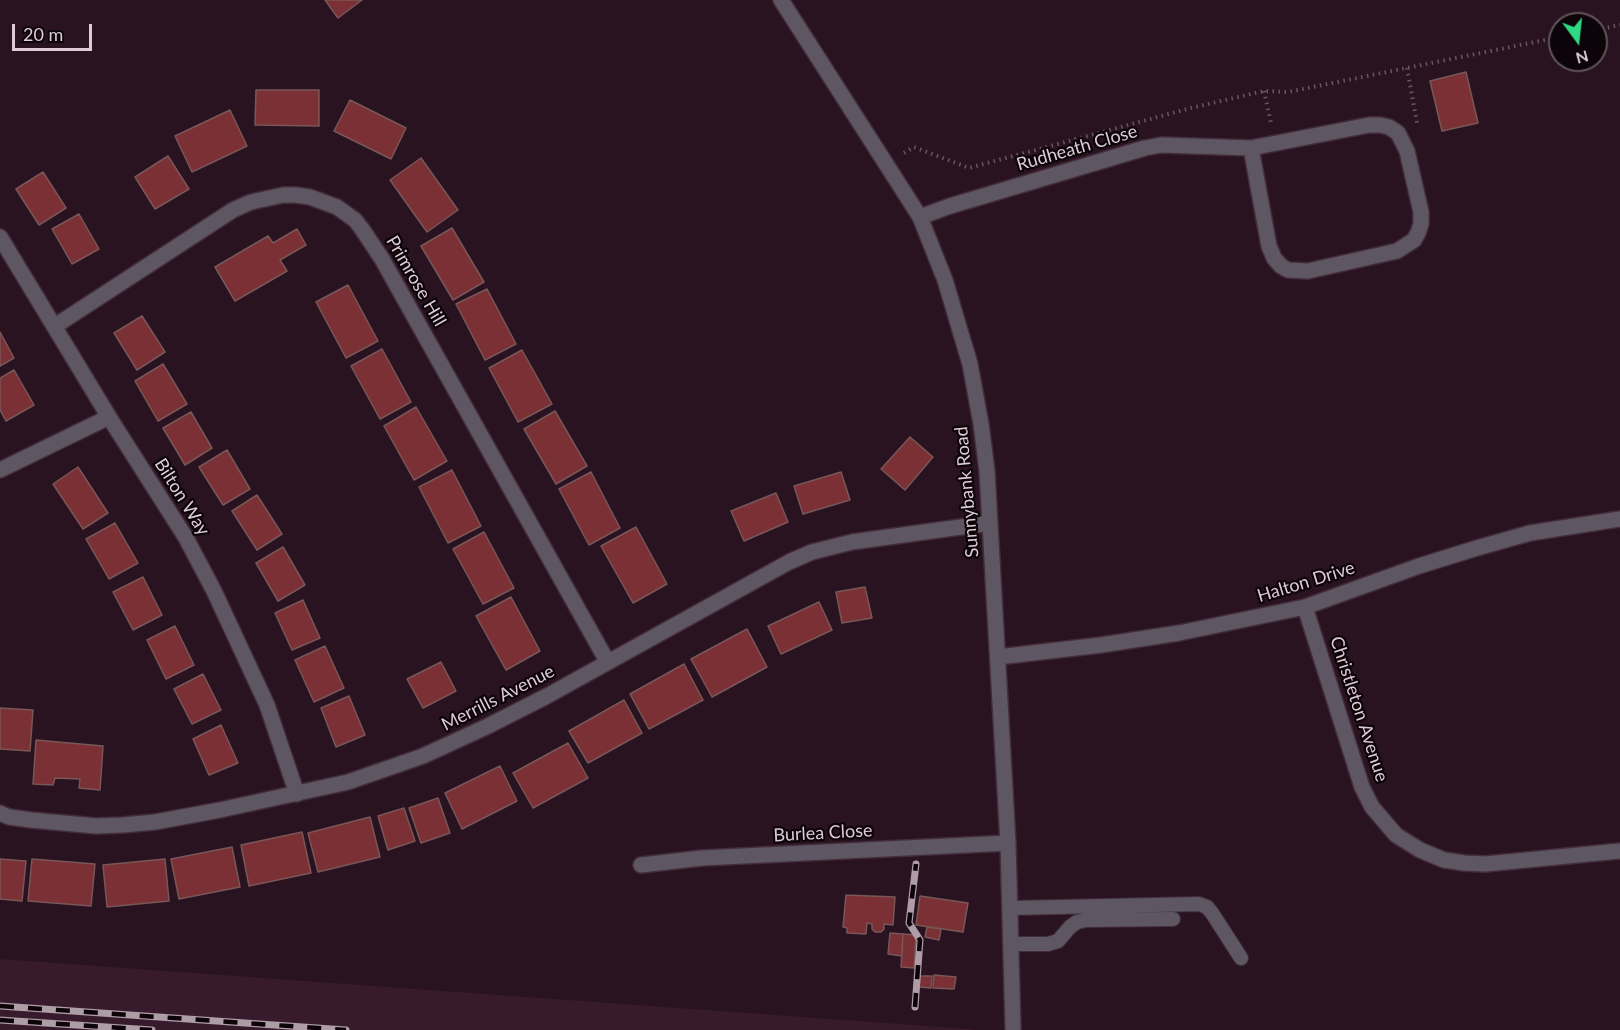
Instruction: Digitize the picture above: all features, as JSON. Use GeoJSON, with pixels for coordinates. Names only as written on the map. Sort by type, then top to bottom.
{"type":"FeatureCollection","features":[{"type":"Feature","properties":{"kind":"street","name":"Sunnybank Road"},"geometry":{"type":"LineString","coordinates":[[782,0],[920,217],[949,289],[970,364],[984,447],[990,523],[1008,843],[1013,1029]]}},
{"type":"Feature","properties":{"kind":"street","name":"Rudheath Close"},"geometry":{"type":"LineString","coordinates":[[920,217],[1145,148],[1168,145],[1251,148],[1368,125],[1389,127],[1398,133],[1403,141]]}},
{"type":"Feature","properties":{"kind":"street"},"geometry":{"type":"LineString","coordinates":[[1251,148],[1269,246],[1274,258],[1288,270],[1308,272],[1397,251],[1414,240],[1421,224],[1421,212],[1403,141]]}},
{"type":"Feature","properties":{"kind":"street","name":"Primrose Hill"},"geometry":{"type":"LineString","coordinates":[[55,326],[233,210],[251,202],[283,195],[296,195],[310,197],[337,207],[355,220],[382,259],[607,661]]}},
{"type":"Feature","properties":{"kind":"street","name":"Bilton Way"},"geometry":{"type":"LineString","coordinates":[[0,237],[109,417],[186,538],[214,591],[267,705],[297,794]]}},
{"type":"Feature","properties":{"kind":"street"},"geometry":{"type":"LineString","coordinates":[[0,470],[109,417]]}},
{"type":"Feature","properties":{"kind":"street","name":"Halton Drive"},"geometry":{"type":"LineString","coordinates":[[998,657],[1179,633],[1305,607],[1419,566],[1530,533],[1620,519]]}},
{"type":"Feature","properties":{"kind":"street","name":"Merrills Avenue"},"geometry":{"type":"LineString","coordinates":[[0,813],[9,817],[31,820],[96,826],[123,825],[166,820],[297,794],[389,769],[423,756],[547,696],[789,562],[812,552],[852,542],[990,523]]}},
{"type":"Feature","properties":{"kind":"street","name":"Christleton Avenue"},"geometry":{"type":"LineString","coordinates":[[1305,607],[1362,787],[1371,807],[1396,835],[1420,850],[1444,860],[1464,863],[1485,864],[1620,851]]}},
{"type":"Feature","properties":{"kind":"street","name":"Burlea Close"},"geometry":{"type":"LineString","coordinates":[[641,865],[702,858],[1008,843]]}},
{"type":"Feature","properties":{"kind":"lane"},"geometry":{"type":"LineString","coordinates":[[1010,908],[1199,904],[1207,907],[1212,913],[1241,958]]}},
{"type":"Feature","properties":{"kind":"lane"},"geometry":{"type":"LineString","coordinates":[[1011,944],[1048,944],[1058,941],[1070,927],[1086,920],[1173,919]]}},
{"type":"Feature","properties":{"kind":"path"},"geometry":{"type":"LineString","coordinates":[[887,164],[914,147],[969,168],[1191,108],[1264,91],[1288,92],[1548,39]]}},
{"type":"Feature","properties":{"kind":"path"},"geometry":{"type":"LineString","coordinates":[[1403,141],[1418,130],[1407,68]]}},
{"type":"Feature","properties":{"kind":"path"},"geometry":{"type":"LineString","coordinates":[[1264,91],[1275,143]]}},
{"type":"Feature","properties":{"kind":"shaded area"},"geometry":{"type":"Polygon","coordinates":[[[0,959],[526,997],[982,1030],[0,1030],[0,959]]]}},
{"type":"Feature","properties":{"kind":"building"},"geometry":{"type":"Polygon","coordinates":[[[325,0],[362,0],[338,18],[325,0]]]}},
{"type":"Feature","properties":{"kind":"building"},"geometry":{"type":"Polygon","coordinates":[[[1466,72],[1478,123],[1442,131],[1430,81],[1466,72]]]}},
{"type":"Feature","properties":{"kind":"building"},"geometry":{"type":"Polygon","coordinates":[[[256,90],[319,90],[319,126],[255,125],[256,90]]]}},
{"type":"Feature","properties":{"kind":"building"},"geometry":{"type":"Polygon","coordinates":[[[350,100],[406,128],[391,159],[334,131],[350,100]]]}},
{"type":"Feature","properties":{"kind":"building"},"geometry":{"type":"Polygon","coordinates":[[[230,110],[247,146],[192,172],[175,136],[230,110]]]}},
{"type":"Feature","properties":{"kind":"building"},"geometry":{"type":"Polygon","coordinates":[[[168,156],[189,189],[155,209],[135,177],[168,156]]]}},
{"type":"Feature","properties":{"kind":"building"},"geometry":{"type":"Polygon","coordinates":[[[421,158],[458,210],[427,232],[390,180],[421,158]]]}},
{"type":"Feature","properties":{"kind":"building"},"geometry":{"type":"Polygon","coordinates":[[[43,172],[66,208],[39,225],[16,189],[43,172]]]}},
{"type":"Feature","properties":{"kind":"building"},"geometry":{"type":"Polygon","coordinates":[[[79,214],[99,249],[72,264],[52,229],[79,214]]]}},
{"type":"Feature","properties":{"kind":"building"},"geometry":{"type":"Polygon","coordinates":[[[452,228],[484,282],[453,300],[421,246],[452,228]]]}},
{"type":"Feature","properties":{"kind":"building"},"geometry":{"type":"Polygon","coordinates":[[[297,229],[306,245],[280,260],[287,271],[235,301],[215,267],[268,236],[273,243],[297,229]]]}},
{"type":"Feature","properties":{"kind":"building"},"geometry":{"type":"Polygon","coordinates":[[[348,285],[378,341],[346,358],[316,302],[348,285]]]}},
{"type":"Feature","properties":{"kind":"building"},"geometry":{"type":"Polygon","coordinates":[[[487,289],[516,344],[485,360],[456,304],[487,289]]]}},
{"type":"Feature","properties":{"kind":"building"},"geometry":{"type":"Polygon","coordinates":[[[142,316],[165,352],[137,370],[114,333],[142,316]]]}},
{"type":"Feature","properties":{"kind":"building"},"geometry":{"type":"Polygon","coordinates":[[[0,332],[14,358],[0,366],[0,332]]]}},
{"type":"Feature","properties":{"kind":"building"},"geometry":{"type":"Polygon","coordinates":[[[382,349],[411,402],[380,419],[351,366],[382,349]]]}},
{"type":"Feature","properties":{"kind":"building"},"geometry":{"type":"Polygon","coordinates":[[[522,350],[552,404],[518,422],[489,368],[522,350]]]}},
{"type":"Feature","properties":{"kind":"building"},"geometry":{"type":"Polygon","coordinates":[[[163,364],[187,404],[158,421],[135,381],[163,364]]]}},
{"type":"Feature","properties":{"kind":"building"},"geometry":{"type":"Polygon","coordinates":[[[14,370],[34,405],[6,421],[0,410],[0,378],[14,370]]]}},
{"type":"Feature","properties":{"kind":"building"},"geometry":{"type":"Polygon","coordinates":[[[416,407],[447,461],[414,480],[384,426],[416,407]]]}},
{"type":"Feature","properties":{"kind":"building"},"geometry":{"type":"Polygon","coordinates":[[[555,411],[587,466],[556,484],[524,429],[555,411]]]}},
{"type":"Feature","properties":{"kind":"building"},"geometry":{"type":"Polygon","coordinates":[[[191,412],[212,448],[185,465],[163,428],[191,412]]]}},
{"type":"Feature","properties":{"kind":"building"},"geometry":{"type":"Polygon","coordinates":[[[910,437],[933,457],[905,490],[881,469],[910,437]]]}},
{"type":"Feature","properties":{"kind":"building"},"geometry":{"type":"Polygon","coordinates":[[[227,450],[250,489],[223,505],[199,467],[227,450]]]}},
{"type":"Feature","properties":{"kind":"building"},"geometry":{"type":"Polygon","coordinates":[[[78,467],[108,513],[83,529],[53,484],[78,467]]]}},
{"type":"Feature","properties":{"kind":"building"},"geometry":{"type":"Polygon","coordinates":[[[452,470],[481,526],[448,543],[419,487],[452,470]]]}},
{"type":"Feature","properties":{"kind":"building"},"geometry":{"type":"Polygon","coordinates":[[[591,472],[620,528],[589,545],[559,489],[591,472]]]}},
{"type":"Feature","properties":{"kind":"building"},"geometry":{"type":"Polygon","coordinates":[[[841,472],[850,500],[803,514],[794,486],[841,472]]]}},
{"type":"Feature","properties":{"kind":"building"},"geometry":{"type":"Polygon","coordinates":[[[776,493],[788,522],[744,541],[731,511],[776,493]]]}},
{"type":"Feature","properties":{"kind":"building"},"geometry":{"type":"Polygon","coordinates":[[[257,495],[282,534],[257,550],[232,511],[257,495]]]}},
{"type":"Feature","properties":{"kind":"building"},"geometry":{"type":"Polygon","coordinates":[[[115,523],[138,563],[109,579],[86,539],[115,523]]]}},
{"type":"Feature","properties":{"kind":"building"},"geometry":{"type":"Polygon","coordinates":[[[636,527],[667,584],[633,603],[601,546],[636,527]]]}},
{"type":"Feature","properties":{"kind":"building"},"geometry":{"type":"Polygon","coordinates":[[[484,532],[514,588],[483,604],[453,549],[484,532]]]}},
{"type":"Feature","properties":{"kind":"building"},"geometry":{"type":"Polygon","coordinates":[[[283,547],[305,585],[278,601],[256,563],[283,547]]]}},
{"type":"Feature","properties":{"kind":"building"},"geometry":{"type":"Polygon","coordinates":[[[143,577],[162,615],[133,630],[113,592],[143,577]]]}},
{"type":"Feature","properties":{"kind":"building"},"geometry":{"type":"Polygon","coordinates":[[[865,587],[872,618],[842,623],[836,592],[865,587]]]}},
{"type":"Feature","properties":{"kind":"building"},"geometry":{"type":"Polygon","coordinates":[[[511,597],[540,651],[506,670],[476,616],[511,597]]]}},
{"type":"Feature","properties":{"kind":"building"},"geometry":{"type":"Polygon","coordinates":[[[303,600],[320,638],[292,650],[275,613],[303,600]]]}},
{"type":"Feature","properties":{"kind":"building"},"geometry":{"type":"Polygon","coordinates":[[[819,602],[832,630],[781,654],[768,626],[819,602]]]}},
{"type":"Feature","properties":{"kind":"building"},"geometry":{"type":"Polygon","coordinates":[[[175,626],[194,665],[166,679],[147,640],[175,626]]]}},
{"type":"Feature","properties":{"kind":"building"},"geometry":{"type":"Polygon","coordinates":[[[747,629],[767,667],[712,697],[691,659],[747,629]]]}},
{"type":"Feature","properties":{"kind":"building"},"geometry":{"type":"Polygon","coordinates":[[[325,646],[344,688],[314,702],[295,660],[325,646]]]}},
{"type":"Feature","properties":{"kind":"building"},"geometry":{"type":"Polygon","coordinates":[[[441,662],[456,691],[423,708],[407,679],[441,662]]]}},
{"type":"Feature","properties":{"kind":"building"},"geometry":{"type":"Polygon","coordinates":[[[684,664],[703,700],[649,729],[630,694],[684,664]]]}},
{"type":"Feature","properties":{"kind":"building"},"geometry":{"type":"Polygon","coordinates":[[[203,674],[221,710],[192,724],[174,689],[203,674]]]}},
{"type":"Feature","properties":{"kind":"building"},"geometry":{"type":"Polygon","coordinates":[[[349,696],[365,735],[336,747],[321,708],[349,696]]]}},
{"type":"Feature","properties":{"kind":"building"},"geometry":{"type":"Polygon","coordinates":[[[624,700],[642,733],[588,763],[569,731],[624,700]]]}},
{"type":"Feature","properties":{"kind":"building"},"geometry":{"type":"Polygon","coordinates":[[[0,708],[33,710],[30,751],[0,749],[0,708]]]}},
{"type":"Feature","properties":{"kind":"building"},"geometry":{"type":"Polygon","coordinates":[[[221,725],[238,763],[209,775],[193,739],[221,725]]]}},
{"type":"Feature","properties":{"kind":"building"},"geometry":{"type":"Polygon","coordinates":[[[36,740],[103,746],[100,790],[79,788],[80,779],[55,778],[53,785],[33,784],[36,740]]]}},
{"type":"Feature","properties":{"kind":"building"},"geometry":{"type":"Polygon","coordinates":[[[568,743],[588,778],[533,808],[513,773],[568,743]]]}},
{"type":"Feature","properties":{"kind":"building"},"geometry":{"type":"Polygon","coordinates":[[[500,766],[517,801],[462,829],[445,793],[500,766]]]}},
{"type":"Feature","properties":{"kind":"building"},"geometry":{"type":"Polygon","coordinates":[[[438,798],[450,833],[421,843],[409,808],[438,798]]]}},
{"type":"Feature","properties":{"kind":"building"},"geometry":{"type":"Polygon","coordinates":[[[404,808],[415,841],[388,850],[378,816],[404,808]]]}},
{"type":"Feature","properties":{"kind":"building"},"geometry":{"type":"Polygon","coordinates":[[[370,817],[380,857],[318,872],[308,833],[370,817]]]}},
{"type":"Feature","properties":{"kind":"building"},"geometry":{"type":"Polygon","coordinates":[[[302,832],[311,873],[249,886],[241,845],[302,832]]]}},
{"type":"Feature","properties":{"kind":"building"},"geometry":{"type":"Polygon","coordinates":[[[232,847],[240,887],[179,899],[171,859],[232,847]]]}},
{"type":"Feature","properties":{"kind":"building"},"geometry":{"type":"Polygon","coordinates":[[[0,859],[26,861],[22,901],[0,899],[0,859]]]}},
{"type":"Feature","properties":{"kind":"building"},"geometry":{"type":"Polygon","coordinates":[[[32,859],[95,864],[91,906],[28,901],[32,859]]]}},
{"type":"Feature","properties":{"kind":"building"},"geometry":{"type":"Polygon","coordinates":[[[165,859],[169,901],[107,907],[103,865],[165,859]]]}},
{"type":"Feature","properties":{"kind":"building"},"geometry":{"type":"Polygon","coordinates":[[[846,895],[895,897],[893,925],[884,924],[881,932],[875,932],[872,924],[867,923],[866,934],[847,933],[847,928],[843,927],[846,895]]]}},
{"type":"Feature","properties":{"kind":"building"},"geometry":{"type":"Polygon","coordinates":[[[920,896],[968,903],[963,932],[916,925],[920,896]]]}},
{"type":"Feature","properties":{"kind":"building"},"geometry":{"type":"Polygon","coordinates":[[[927,927],[941,929],[939,940],[925,937],[927,927]]]}},
{"type":"Feature","properties":{"kind":"building"},"geometry":{"type":"Polygon","coordinates":[[[890,933],[903,934],[902,956],[888,954],[890,933]]]}},
{"type":"Feature","properties":{"kind":"building"},"geometry":{"type":"Polygon","coordinates":[[[903,934],[916,935],[914,968],[901,967],[903,934]]]}},
{"type":"Feature","properties":{"kind":"building"},"geometry":{"type":"Polygon","coordinates":[[[934,975],[956,977],[954,989],[933,988],[934,975]]]}},
{"type":"Feature","properties":{"kind":"building"},"geometry":{"type":"Polygon","coordinates":[[[920,976],[932,976],[931,988],[919,987],[920,976]]]}},
{"type":"Feature","properties":{"kind":"railway"},"geometry":{"type":"LineString","coordinates":[[915,1007],[920,940],[909,923],[916,864]]}},
{"type":"Feature","properties":{"kind":"railway"},"geometry":{"type":"LineString","coordinates":[[0,1006],[346,1030]]}},
{"type":"Feature","properties":{"kind":"railway"},"geometry":{"type":"LineString","coordinates":[[0,1020],[152,1030]]}}]}
